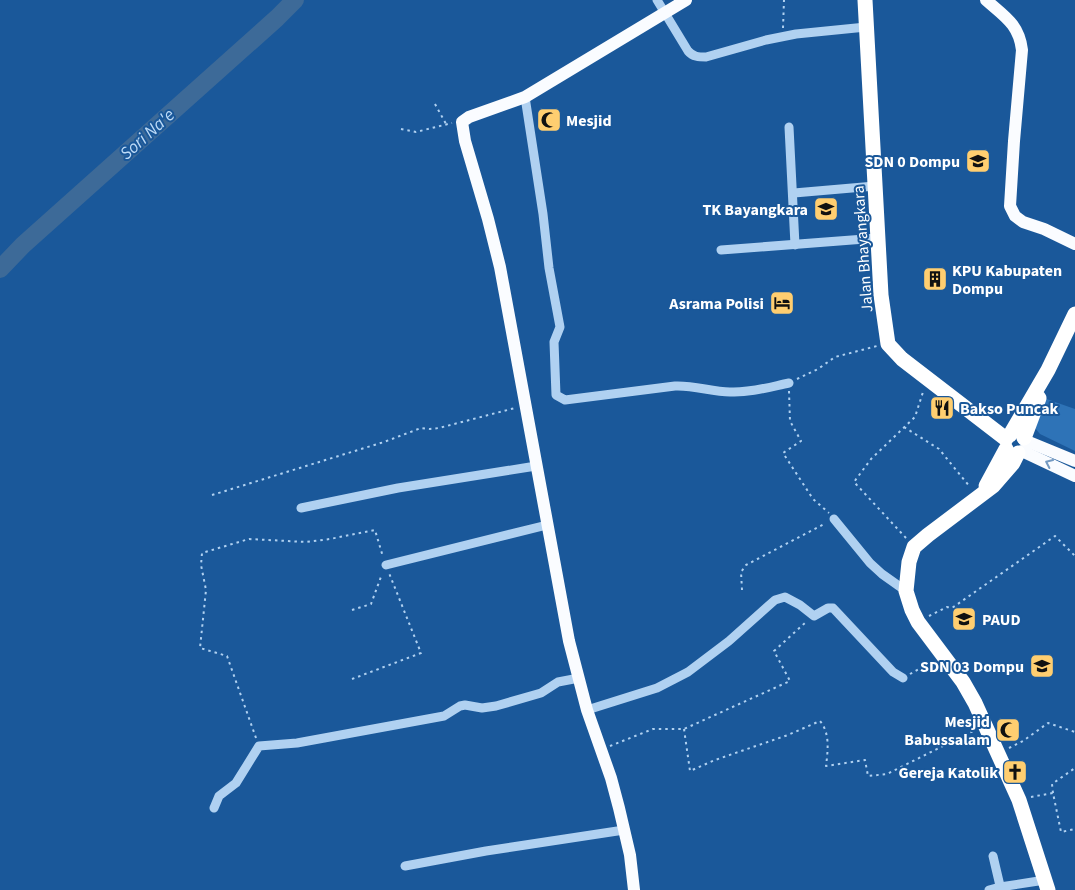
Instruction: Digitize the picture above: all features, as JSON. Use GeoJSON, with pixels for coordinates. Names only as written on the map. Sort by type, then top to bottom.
{"type":"FeatureCollection","features":[{"type":"Feature","properties":{"kind":"highway","name":"Jalan Bhayangkara"},"geometry":{"type":"LineString","coordinates":[[864,0],[881,295],[888,344]]}},
{"type":"Feature","properties":{"kind":"highway"},"geometry":{"type":"LineString","coordinates":[[1046,885],[1019,800],[975,703],[964,682],[918,622],[906,591],[909,562],[914,547],[993,486],[1009,468],[1016,444],[1048,370],[1071,335],[1075,314]]}},
{"type":"Feature","properties":{"kind":"highway"},"geometry":{"type":"LineString","coordinates":[[888,344],[902,359],[927,379],[1016,444]]}},
{"type":"Feature","properties":{"kind":"main road"},"geometry":{"type":"LineString","coordinates":[[634,890],[624,830],[568,641],[500,267],[465,141],[462,122],[469,117],[525,97],[686,0]]}},
{"type":"Feature","properties":{"kind":"main road"},"geometry":{"type":"LineString","coordinates":[[986,0],[1016,29],[1020,36],[1022,50],[1010,199],[1012,211],[1024,222],[1075,244]]}},
{"type":"Feature","properties":{"kind":"main road"},"geometry":{"type":"LineString","coordinates":[[1016,444],[1075,461]]}},
{"type":"Feature","properties":{"kind":"main road"},"geometry":{"type":"LineString","coordinates":[[1016,444],[1075,476]]}},
{"type":"Feature","properties":{"kind":"street"},"geometry":{"type":"LineString","coordinates":[[657,0],[685,46],[695,56],[706,57],[766,40],[796,34],[866,27]]}},
{"type":"Feature","properties":{"kind":"street"},"geometry":{"type":"LineString","coordinates":[[525,97],[560,327],[554,342],[554,389],[556,395],[565,400],[683,386],[737,392],[789,383]]}},
{"type":"Feature","properties":{"kind":"street"},"geometry":{"type":"LineString","coordinates":[[790,127],[796,245]]}},
{"type":"Feature","properties":{"kind":"street"},"geometry":{"type":"LineString","coordinates":[[794,193],[874,186]]}},
{"type":"Feature","properties":{"kind":"street"},"geometry":{"type":"LineString","coordinates":[[721,250],[878,238]]}},
{"type":"Feature","properties":{"kind":"street"},"geometry":{"type":"LineString","coordinates":[[301,508],[398,488],[536,466]]}},
{"type":"Feature","properties":{"kind":"street"},"geometry":{"type":"LineString","coordinates":[[834,519],[870,563],[906,591]]}},
{"type":"Feature","properties":{"kind":"street"},"geometry":{"type":"LineString","coordinates":[[386,565],[547,525]]}},
{"type":"Feature","properties":{"kind":"street"},"geometry":{"type":"LineString","coordinates":[[587,710],[657,688],[688,672],[729,641],[778,598],[789,598],[814,616],[828,608],[833,608],[893,672],[903,678]]}},
{"type":"Feature","properties":{"kind":"street"},"geometry":{"type":"LineString","coordinates":[[214,808],[219,796],[236,783],[259,746],[297,744],[444,716],[465,705],[482,708],[496,706],[541,693],[558,682],[578,678]]}},
{"type":"Feature","properties":{"kind":"street"},"geometry":{"type":"LineString","coordinates":[[405,866],[486,851],[624,830]]}},
{"type":"Feature","properties":{"kind":"street"},"geometry":{"type":"LineString","coordinates":[[993,856],[1001,888]]}},
{"type":"Feature","properties":{"kind":"street"},"geometry":{"type":"LineString","coordinates":[[988,890],[1046,885]]}},
{"type":"Feature","properties":{"kind":"path"},"geometry":{"type":"LineString","coordinates":[[782,37],[784,0]]}},
{"type":"Feature","properties":{"kind":"path"},"geometry":{"type":"LineString","coordinates":[[435,104],[446,124]]}},
{"type":"Feature","properties":{"kind":"path"},"geometry":{"type":"LineString","coordinates":[[401,130],[416,132],[462,122]]}},
{"type":"Feature","properties":{"kind":"path"},"geometry":{"type":"LineString","coordinates":[[742,590],[741,572],[746,565],[834,519],[813,498],[783,453],[801,441],[790,421],[789,383],[818,369],[835,357],[888,344]]}},
{"type":"Feature","properties":{"kind":"path"},"geometry":{"type":"LineString","coordinates":[[914,547],[854,482],[871,459],[915,417],[927,379]]}},
{"type":"Feature","properties":{"kind":"path"},"geometry":{"type":"LineString","coordinates":[[212,495],[384,442],[421,428],[439,428],[525,405]]}},
{"type":"Feature","properties":{"kind":"path"},"geometry":{"type":"LineString","coordinates":[[904,427],[939,450],[980,495]]}},
{"type":"Feature","properties":{"kind":"path"},"geometry":{"type":"LineString","coordinates":[[259,746],[228,656],[200,648],[206,590],[202,553],[249,539],[306,542],[375,530],[386,565],[421,653],[352,679]]}},
{"type":"Feature","properties":{"kind":"path"},"geometry":{"type":"LineString","coordinates":[[918,622],[947,607],[952,608],[1055,536],[1075,556]]}},
{"type":"Feature","properties":{"kind":"path"},"geometry":{"type":"LineString","coordinates":[[352,610],[371,604],[386,565]]}},
{"type":"Feature","properties":{"kind":"path"},"geometry":{"type":"LineString","coordinates":[[600,749],[653,729],[684,729],[790,681],[774,651],[814,616]]}},
{"type":"Feature","properties":{"kind":"path"},"geometry":{"type":"LineString","coordinates":[[903,678],[943,655]]}},
{"type":"Feature","properties":{"kind":"path"},"geometry":{"type":"LineString","coordinates":[[684,729],[690,771],[715,760],[788,735],[820,721],[827,738],[826,766],[866,760],[868,776],[887,774],[984,725]]}},
{"type":"Feature","properties":{"kind":"path"},"geometry":{"type":"LineString","coordinates":[[998,754],[1023,741],[1048,723],[1075,732]]}},
{"type":"Feature","properties":{"kind":"path"},"geometry":{"type":"LineString","coordinates":[[1075,768],[1052,784],[1061,832],[1075,829]]}},
{"type":"Feature","properties":{"kind":"path"},"geometry":{"type":"LineString","coordinates":[[1019,800],[1053,793]]}},
{"type":"Feature","properties":{"kind":"shaded area"},"geometry":{"type":"Polygon","coordinates":[[[1038,396],[1075,409],[1075,451],[1040,434],[1035,428],[1038,396]]]}},
{"type":"Feature","properties":{"kind":"waterway","name":"Sori Na'e"},"geometry":{"type":"LineString","coordinates":[[0,269],[23,245],[295,0]]}},
{"type":"Feature","properties":{"kind":"place","name":"Mesjid"},"geometry":{"type":"Point","coordinates":[549,120]}},
{"type":"Feature","properties":{"kind":"place","name":"SDN 0 Dompu"},"geometry":{"type":"Point","coordinates":[978,161]}},
{"type":"Feature","properties":{"kind":"place","name":"TK Bayangkara"},"geometry":{"type":"Point","coordinates":[826,209]}},
{"type":"Feature","properties":{"kind":"place","name":"KPU Kabupaten Dompu"},"geometry":{"type":"Point","coordinates":[935,279]}},
{"type":"Feature","properties":{"kind":"place","name":"Asrama Polisi"},"geometry":{"type":"Point","coordinates":[782,303]}},
{"type":"Feature","properties":{"kind":"place","name":"Bakso Puncak"},"geometry":{"type":"Point","coordinates":[942,408]}},
{"type":"Feature","properties":{"kind":"place","name":"PAUD"},"geometry":{"type":"Point","coordinates":[964,619]}},
{"type":"Feature","properties":{"kind":"place","name":"SDN 03 Dompu"},"geometry":{"type":"Point","coordinates":[1042,666]}},
{"type":"Feature","properties":{"kind":"place","name":"Mesjid Babussalam"},"geometry":{"type":"Point","coordinates":[1008,730]}},
{"type":"Feature","properties":{"kind":"place","name":"Gereja Katolik"},"geometry":{"type":"Point","coordinates":[1015,772]}}]}
